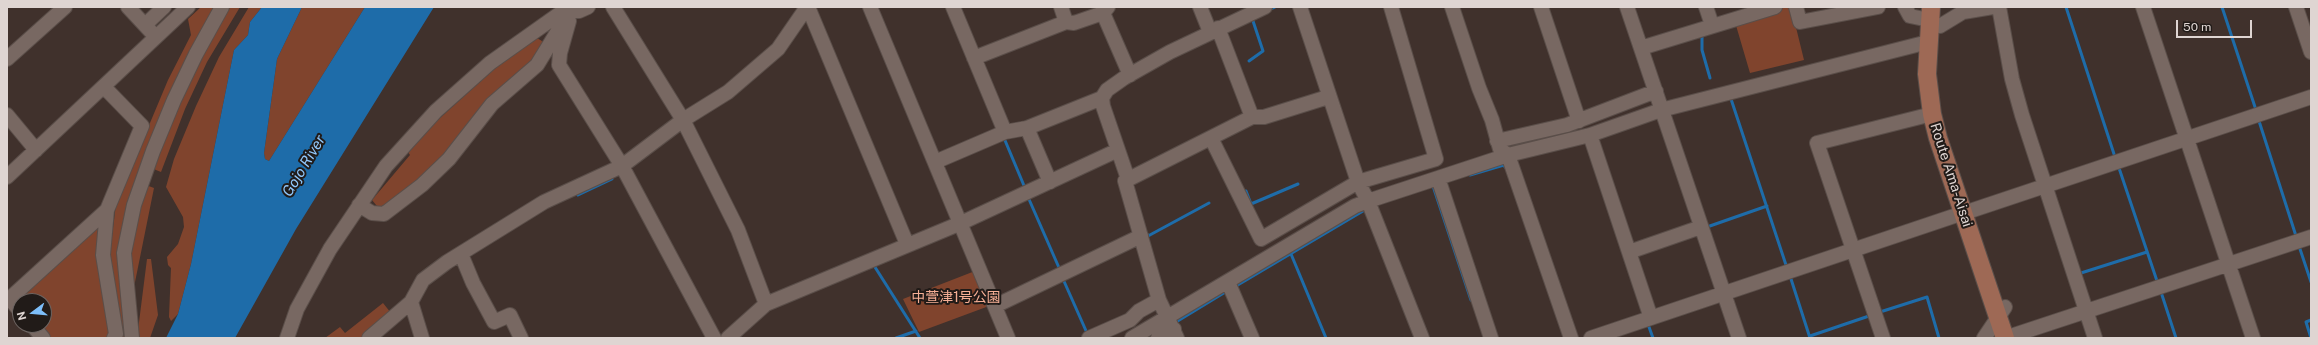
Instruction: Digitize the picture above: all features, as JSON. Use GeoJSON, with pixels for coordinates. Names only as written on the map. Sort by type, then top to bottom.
{"type":"FeatureCollection","features":[{"type":"Feature","properties":{"kind":"main road","name":"Route Ama-Aisai"},"geometry":{"type":"LineString","coordinates":[[1942,7],[1933,18],[1928,42],[1927,74],[1932,114],[1938,138],[1968,211],[2011,337]]}},
{"type":"Feature","properties":{"kind":"main road","name":"Route Ama-Aisai"},"geometry":{"type":"LineString","coordinates":[[1933,18],[1942,109],[1968,211]]}},
{"type":"Feature","properties":{"kind":"street"},"geometry":{"type":"LineString","coordinates":[[7,59],[65,7]]}},
{"type":"Feature","properties":{"kind":"street"},"geometry":{"type":"LineString","coordinates":[[128,7],[155,36]]}},
{"type":"Feature","properties":{"kind":"street"},"geometry":{"type":"LineString","coordinates":[[145,25],[164,7]]}},
{"type":"Feature","properties":{"kind":"street"},"geometry":{"type":"LineString","coordinates":[[7,177],[155,36],[188,7]]}},
{"type":"Feature","properties":{"kind":"street"},"geometry":{"type":"LineString","coordinates":[[132,338],[124,253],[134,205],[153,151],[174,100],[222,7]]}},
{"type":"Feature","properties":{"kind":"street"},"geometry":{"type":"LineString","coordinates":[[287,338],[297,309],[330,248],[386,166],[436,111],[490,63],[567,8],[579,11],[588,7]]}},
{"type":"Feature","properties":{"kind":"street"},"geometry":{"type":"LineString","coordinates":[[612,7],[683,120],[738,230],[766,304]]}},
{"type":"Feature","properties":{"kind":"street"},"geometry":{"type":"LineString","coordinates":[[370,338],[411,302],[423,280],[461,254],[544,202],[622,166],[683,120],[728,92],[778,49],[808,7]]}},
{"type":"Feature","properties":{"kind":"street"},"geometry":{"type":"LineString","coordinates":[[808,7],[908,244]]}},
{"type":"Feature","properties":{"kind":"street"},"geometry":{"type":"LineString","coordinates":[[870,7],[996,306],[1008,338]]}},
{"type":"Feature","properties":{"kind":"street"},"geometry":{"type":"LineString","coordinates":[[953,7],[1005,132]]}},
{"type":"Feature","properties":{"kind":"street"},"geometry":{"type":"LineString","coordinates":[[1061,7],[1066,22]]}},
{"type":"Feature","properties":{"kind":"street"},"geometry":{"type":"LineString","coordinates":[[1200,7],[1214,30],[1252,117]]}},
{"type":"Feature","properties":{"kind":"street"},"geometry":{"type":"LineString","coordinates":[[935,162],[1005,132],[1028,128],[1102,98],[1107,90],[1130,75],[1214,30],[1265,7]]}},
{"type":"Feature","properties":{"kind":"street"},"geometry":{"type":"LineString","coordinates":[[1300,7],[1328,97],[1358,182],[1368,201],[1422,338]]}},
{"type":"Feature","properties":{"kind":"street"},"geometry":{"type":"LineString","coordinates":[[1211,138],[1261,239],[1358,182],[1436,159],[1391,7]]}},
{"type":"Feature","properties":{"kind":"street"},"geometry":{"type":"LineString","coordinates":[[1452,7],[1477,82],[1492,120],[1500,149],[1508,155],[1571,338]]}},
{"type":"Feature","properties":{"kind":"street"},"geometry":{"type":"LineString","coordinates":[[1541,7],[1579,121]]}},
{"type":"Feature","properties":{"kind":"street"},"geometry":{"type":"LineString","coordinates":[[1627,7],[1739,338]]}},
{"type":"Feature","properties":{"kind":"street"},"geometry":{"type":"LineString","coordinates":[[1706,7],[1712,26]]}},
{"type":"Feature","properties":{"kind":"street"},"geometry":{"type":"LineString","coordinates":[[1641,48],[1775,7]]}},
{"type":"Feature","properties":{"kind":"street"},"geometry":{"type":"LineString","coordinates":[[1796,7],[1800,22],[1878,7]]}},
{"type":"Feature","properties":{"kind":"street"},"geometry":{"type":"LineString","coordinates":[[1905,7],[1910,16],[1933,18],[1993,7]]}},
{"type":"Feature","properties":{"kind":"street"},"geometry":{"type":"LineString","coordinates":[[1999,7],[2013,84],[2095,338]]}},
{"type":"Feature","properties":{"kind":"street"},"geometry":{"type":"LineString","coordinates":[[2143,7],[2230,264],[2253,338]]}},
{"type":"Feature","properties":{"kind":"street"},"geometry":{"type":"LineString","coordinates":[[2296,7],[2311,52]]}},
{"type":"Feature","properties":{"kind":"street"},"geometry":{"type":"LineString","coordinates":[[567,8],[569,22],[560,53],[559,65],[622,166],[714,338]]}},
{"type":"Feature","properties":{"kind":"street"},"geometry":{"type":"LineString","coordinates":[[359,205],[372,212],[384,214],[422,184],[449,159],[492,104],[537,65],[561,26],[567,8]]}},
{"type":"Feature","properties":{"kind":"street"},"geometry":{"type":"LineString","coordinates":[[974,58],[1066,22],[1074,23],[1106,10],[1130,75]]}},
{"type":"Feature","properties":{"kind":"street"},"geometry":{"type":"LineString","coordinates":[[1158,338],[1173,328],[1228,282],[1355,206],[1368,201],[1508,155],[1590,135],[1661,110],[1928,42]]}},
{"type":"Feature","properties":{"kind":"street"},"geometry":{"type":"LineString","coordinates":[[104,86],[142,126],[107,210],[103,255],[116,334],[114,338]]}},
{"type":"Feature","properties":{"kind":"street"},"geometry":{"type":"LineString","coordinates":[[1498,141],[1579,121],[1656,91]]}},
{"type":"Feature","properties":{"kind":"street"},"geometry":{"type":"LineString","coordinates":[[1173,328],[1159,300],[1125,181],[1252,117],[1264,117],[1328,97]]}},
{"type":"Feature","properties":{"kind":"street"},"geometry":{"type":"LineString","coordinates":[[1591,338],[2311,97]]}},
{"type":"Feature","properties":{"kind":"street"},"geometry":{"type":"LineString","coordinates":[[1102,98],[1128,179]]}},
{"type":"Feature","properties":{"kind":"street"},"geometry":{"type":"LineString","coordinates":[[1883,338],[1817,143],[1932,114]]}},
{"type":"Feature","properties":{"kind":"street"},"geometry":{"type":"LineString","coordinates":[[7,115],[36,150]]}},
{"type":"Feature","properties":{"kind":"street"},"geometry":{"type":"LineString","coordinates":[[1028,128],[1050,182]]}},
{"type":"Feature","properties":{"kind":"street"},"geometry":{"type":"LineString","coordinates":[[1590,135],[1651,318]]}},
{"type":"Feature","properties":{"kind":"street"},"geometry":{"type":"LineString","coordinates":[[728,338],[766,304],[960,223],[1118,150]]}},
{"type":"Feature","properties":{"kind":"street"},"geometry":{"type":"LineString","coordinates":[[1438,178],[1491,338]]}},
{"type":"Feature","properties":{"kind":"street"},"geometry":{"type":"LineString","coordinates":[[8,300],[107,210]]}},
{"type":"Feature","properties":{"kind":"street"},"geometry":{"type":"LineString","coordinates":[[1629,252],[1701,227]]}},
{"type":"Feature","properties":{"kind":"street"},"geometry":{"type":"LineString","coordinates":[[996,306],[1141,236]]}},
{"type":"Feature","properties":{"kind":"street"},"geometry":{"type":"LineString","coordinates":[[2011,337],[2311,237]]}},
{"type":"Feature","properties":{"kind":"street"},"geometry":{"type":"LineString","coordinates":[[461,254],[473,283],[494,322],[510,315],[521,338]]}},
{"type":"Feature","properties":{"kind":"street"},"geometry":{"type":"LineString","coordinates":[[1228,282],[1252,338]]}},
{"type":"Feature","properties":{"kind":"street"},"geometry":{"type":"LineString","coordinates":[[1089,338],[1130,320],[1139,311],[1159,300]]}},
{"type":"Feature","properties":{"kind":"street"},"geometry":{"type":"LineString","coordinates":[[411,302],[422,338]]}},
{"type":"Feature","properties":{"kind":"street"},"geometry":{"type":"LineString","coordinates":[[1984,338],[2002,312]]}},
{"type":"Feature","properties":{"kind":"street"},"geometry":{"type":"LineString","coordinates":[[1132,338],[1173,328]]}},
{"type":"Feature","properties":{"kind":"green space"},"geometry":{"type":"Polygon","coordinates":[[[201,7],[217,7],[125,223],[128,338],[119,338],[109,260],[116,204],[168,80],[191,35],[188,19],[201,7]]]}},
{"type":"Feature","properties":{"kind":"green space"},"geometry":{"type":"Polygon","coordinates":[[[227,7],[240,7],[207,62],[185,109],[161,172],[151,168],[167,127],[227,7]]]}},
{"type":"Feature","properties":{"kind":"green space"},"geometry":{"type":"Polygon","coordinates":[[[249,7],[262,7],[250,22],[248,35],[234,50],[191,264],[178,314],[171,321],[169,317],[171,268],[168,265],[167,257],[178,244],[184,227],[183,217],[166,187],[174,159],[196,106],[219,57],[249,7]]]}},
{"type":"Feature","properties":{"kind":"green space"},"geometry":{"type":"Polygon","coordinates":[[[302,7],[365,7],[269,161],[265,159],[264,153],[277,59],[302,7]]]}},
{"type":"Feature","properties":{"kind":"green space"},"geometry":{"type":"Polygon","coordinates":[[[1783,7],[1791,7],[1804,60],[1750,73],[1735,22],[1783,7]]]}},
{"type":"Feature","properties":{"kind":"green space"},"geometry":{"type":"Polygon","coordinates":[[[537,38],[545,43],[539,53],[425,177],[381,211],[372,200],[410,155],[408,152],[429,128],[494,69],[537,38]]]}},
{"type":"Feature","properties":{"kind":"green space"},"geometry":{"type":"Polygon","coordinates":[[[146,185],[154,188],[133,292],[129,254],[138,208],[146,185]]]}},
{"type":"Feature","properties":{"kind":"green space"},"geometry":{"type":"Polygon","coordinates":[[[93,227],[98,229],[98,258],[110,338],[50,338],[46,333],[52,333],[52,293],[22,293],[93,227]]]}},
{"type":"Feature","properties":{"kind":"green space"},"geometry":{"type":"Polygon","coordinates":[[[147,259],[151,259],[158,315],[150,338],[137,338],[147,259]]]}},
{"type":"Feature","properties":{"kind":"green space","name":"中萱津1号公園"},"geometry":{"type":"Polygon","coordinates":[[[975,271],[989,306],[919,332],[903,299],[975,271]]]}},
{"type":"Feature","properties":{"kind":"green space"},"geometry":{"type":"Polygon","coordinates":[[[383,303],[391,313],[361,338],[325,338],[340,327],[345,333],[383,303]]]}},
{"type":"Feature","properties":{"kind":"water","name":"Gojo River"},"geometry":{"type":"Polygon","coordinates":[[[262,7],[302,7],[277,59],[264,153],[265,159],[269,161],[365,7],[434,7],[296,229],[235,338],[166,338],[178,314],[191,264],[234,50],[248,35],[250,22],[262,7]]]}},
{"type":"Feature","properties":{"kind":"waterway"},"geometry":{"type":"LineString","coordinates":[[1269,10],[1275,7]]}},
{"type":"Feature","properties":{"kind":"waterway"},"geometry":{"type":"LineString","coordinates":[[2066,7],[2114,154]]}},
{"type":"Feature","properties":{"kind":"waterway"},"geometry":{"type":"LineString","coordinates":[[2222,7],[2255,107]]}},
{"type":"Feature","properties":{"kind":"waterway"},"geometry":{"type":"LineString","coordinates":[[1249,61],[1263,51],[1252,18]]}},
{"type":"Feature","properties":{"kind":"waterway"},"geometry":{"type":"LineString","coordinates":[[1702,34],[1702,50],[1710,78]]}},
{"type":"Feature","properties":{"kind":"waterway"},"geometry":{"type":"LineString","coordinates":[[1731,99],[1786,265]]}},
{"type":"Feature","properties":{"kind":"waterway"},"geometry":{"type":"LineString","coordinates":[[2259,121],[2296,236]]}},
{"type":"Feature","properties":{"kind":"waterway"},"geometry":{"type":"LineString","coordinates":[[1004,138],[1025,188]]}},
{"type":"Feature","properties":{"kind":"waterway"},"geometry":{"type":"LineString","coordinates":[[1470,175],[1504,165],[1505,167]]}},
{"type":"Feature","properties":{"kind":"waterway"},"geometry":{"type":"LineString","coordinates":[[2119,168],[2157,281]]}},
{"type":"Feature","properties":{"kind":"waterway"},"geometry":{"type":"LineString","coordinates":[[578,195],[612,179]]}},
{"type":"Feature","properties":{"kind":"waterway"},"geometry":{"type":"LineString","coordinates":[[1246,191],[1251,204],[1298,184]]}},
{"type":"Feature","properties":{"kind":"waterway"},"geometry":{"type":"LineString","coordinates":[[1433,186],[1471,300]]}},
{"type":"Feature","properties":{"kind":"waterway"},"geometry":{"type":"LineString","coordinates":[[1028,197],[1060,270]]}},
{"type":"Feature","properties":{"kind":"waterway"},"geometry":{"type":"LineString","coordinates":[[1147,234],[1148,236],[1209,203]]}},
{"type":"Feature","properties":{"kind":"waterway"},"geometry":{"type":"LineString","coordinates":[[1707,227],[1767,206]]}},
{"type":"Feature","properties":{"kind":"waterway"},"geometry":{"type":"LineString","coordinates":[[1236,286],[1363,211]]}},
{"type":"Feature","properties":{"kind":"waterway"},"geometry":{"type":"LineString","coordinates":[[2299,246],[2311,282]]}},
{"type":"Feature","properties":{"kind":"waterway"},"geometry":{"type":"LineString","coordinates":[[2081,273],[2147,252]]}},
{"type":"Feature","properties":{"kind":"waterway"},"geometry":{"type":"LineString","coordinates":[[1291,254],[1326,338]]}},
{"type":"Feature","properties":{"kind":"waterway"},"geometry":{"type":"LineString","coordinates":[[873,264],[920,338]]}},
{"type":"Feature","properties":{"kind":"waterway"},"geometry":{"type":"LineString","coordinates":[[1063,279],[1087,333]]}},
{"type":"Feature","properties":{"kind":"waterway"},"geometry":{"type":"LineString","coordinates":[[1791,279],[1810,338]]}},
{"type":"Feature","properties":{"kind":"waterway"},"geometry":{"type":"LineString","coordinates":[[1176,322],[1227,291]]}},
{"type":"Feature","properties":{"kind":"waterway"},"geometry":{"type":"LineString","coordinates":[[2161,292],[2176,338]]}},
{"type":"Feature","properties":{"kind":"waterway"},"geometry":{"type":"LineString","coordinates":[[1880,312],[1927,297],[1939,338]]}},
{"type":"Feature","properties":{"kind":"waterway"},"geometry":{"type":"LineString","coordinates":[[1810,336],[1869,316]]}},
{"type":"Feature","properties":{"kind":"waterway"},"geometry":{"type":"LineString","coordinates":[[2311,320],[2306,322],[2311,338]]}},
{"type":"Feature","properties":{"kind":"waterway"},"geometry":{"type":"LineString","coordinates":[[1649,327],[1653,338]]}},
{"type":"Feature","properties":{"kind":"waterway"},"geometry":{"type":"LineString","coordinates":[[896,338],[916,331]]}}]}
